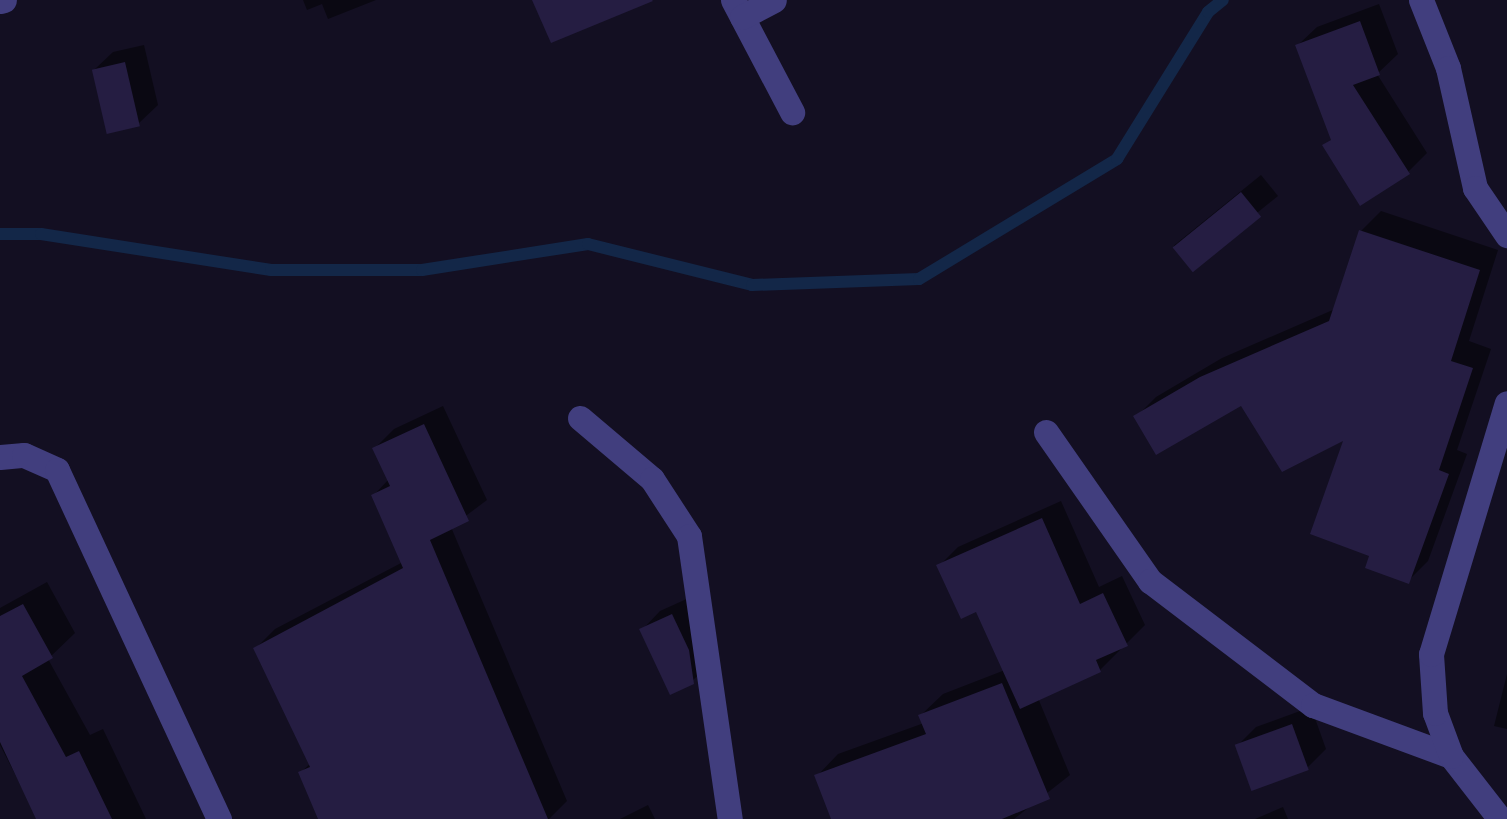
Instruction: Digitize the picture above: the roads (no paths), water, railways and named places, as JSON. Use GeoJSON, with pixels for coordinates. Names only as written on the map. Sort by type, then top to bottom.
{"type":"FeatureCollection","features":[{"type":"Feature","properties":{"kind":"street"},"geometry":{"type":"LineString","coordinates":[[774,0],[738,8],[792,112]]}},
{"type":"Feature","properties":{"kind":"street"},"geometry":{"type":"LineString","coordinates":[[1421,0],[1448,68],[1475,188],[1507,235]]}},
{"type":"Feature","properties":{"kind":"street"},"geometry":{"type":"LineString","coordinates":[[1500,819],[1451,756],[1436,712],[1431,654],[1507,403]]}},
{"type":"Feature","properties":{"kind":"street"},"geometry":{"type":"LineString","coordinates":[[580,418],[652,478],[689,536],[730,819]]}},
{"type":"Feature","properties":{"kind":"street"},"geometry":{"type":"LineString","coordinates":[[1046,432],[1150,581],[1312,705],[1451,756]]}},
{"type":"Feature","properties":{"kind":"street"},"geometry":{"type":"LineString","coordinates":[[0,457],[24,455],[56,470],[219,819]]}},
{"type":"Feature","properties":{"kind":"waterway"},"geometry":{"type":"LineString","coordinates":[[0,234],[41,234],[271,270],[422,270],[588,244],[752,285],[919,279],[1117,159],[1208,12],[1223,0]]}}]}
